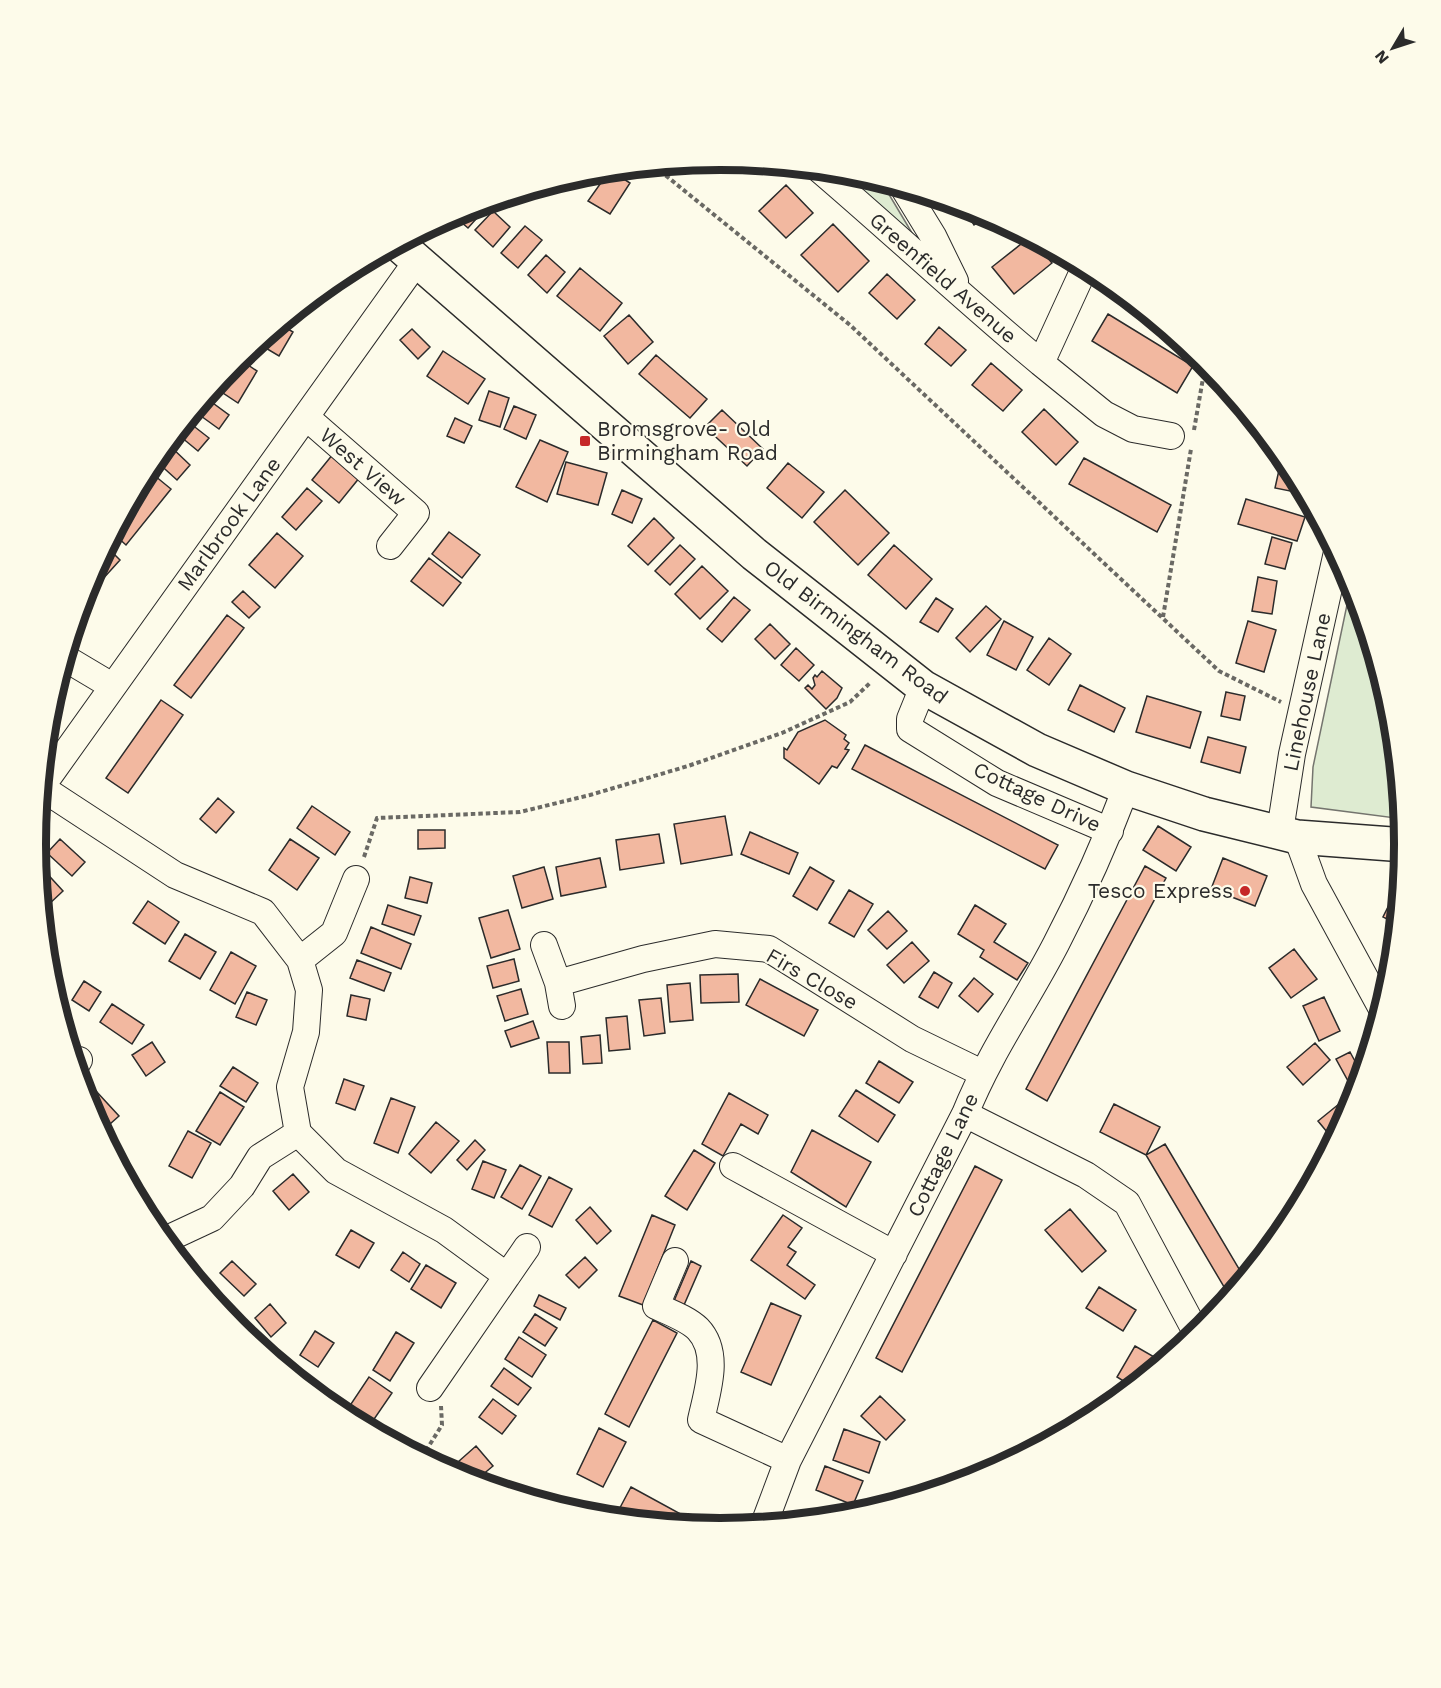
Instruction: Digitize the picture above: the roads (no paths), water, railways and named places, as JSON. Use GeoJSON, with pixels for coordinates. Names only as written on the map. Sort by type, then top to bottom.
{"type":"FeatureCollection","features":[{"type":"Feature","properties":{"kind":"main road","name":"Old Birmingham Road"},"geometry":{"type":"LineString","coordinates":[[407,253],[754,554],[923,687],[1037,750],[1126,788],[1204,814],[1288,834],[1394,844]]}},
{"type":"Feature","properties":{"kind":"street","name":"Greenfield Avenue"},"geometry":{"type":"LineString","coordinates":[[831,180],[928,264],[964,299],[1104,414],[1133,429],[1186,437]]}},
{"type":"Feature","properties":{"kind":"street"},"geometry":{"type":"LineString","coordinates":[[909,197],[933,236],[964,299]]}},
{"type":"Feature","properties":{"kind":"street","name":"Marlbrook Lane"},"geometry":{"type":"LineString","coordinates":[[50,775],[306,417],[407,253]]}},
{"type":"Feature","properties":{"kind":"street","name":"Greenfield Avenue"},"geometry":{"type":"LineString","coordinates":[[1041,363],[1081,275]]}},
{"type":"Feature","properties":{"kind":"street","name":"West View"},"geometry":{"type":"LineString","coordinates":[[306,417],[416,513],[390,546]]}},
{"type":"Feature","properties":{"kind":"street","name":"Linehouse Lane"},"geometry":{"type":"LineString","coordinates":[[1288,834],[1302,709],[1334,566]]}},
{"type":"Feature","properties":{"kind":"street"},"geometry":{"type":"LineString","coordinates":[[71,662],[112,686]]}},
{"type":"Feature","properties":{"kind":"street","name":"Cottage Drive"},"geometry":{"type":"LineString","coordinates":[[923,687],[910,719],[910,729],[997,783],[1110,831]]}},
{"type":"Feature","properties":{"kind":"street","name":"Cottage Lane"},"geometry":{"type":"LineString","coordinates":[[773,1516],[788,1460],[966,1114],[982,1073],[1056,945],[1110,831],[1126,788]]}},
{"type":"Feature","properties":{"kind":"street"},"geometry":{"type":"LineString","coordinates":[[49,791],[175,875],[263,912],[300,960],[309,990],[306,1032],[290,1086],[298,1133],[336,1171],[444,1230],[507,1276]]}},
{"type":"Feature","properties":{"kind":"street"},"geometry":{"type":"LineString","coordinates":[[1288,834],[1376,999]]}},
{"type":"Feature","properties":{"kind":"street"},"geometry":{"type":"LineString","coordinates":[[300,960],[334,933],[356,879]]}},
{"type":"Feature","properties":{"kind":"street","name":"Firs Close"},"geometry":{"type":"LineString","coordinates":[[544,945],[560,995],[643,959],[715,944],[769,949],[912,1039],[982,1073]]}},
{"type":"Feature","properties":{"kind":"street"},"geometry":{"type":"LineString","coordinates":[[966,1114],[1086,1175],[1127,1203],[1192,1326]]}},
{"type":"Feature","properties":{"kind":"street"},"geometry":{"type":"LineString","coordinates":[[174,1238],[212,1218],[242,1186],[260,1157],[298,1133]]}},
{"type":"Feature","properties":{"kind":"street"},"geometry":{"type":"LineString","coordinates":[[733,1166],[894,1254]]}},
{"type":"Feature","properties":{"kind":"street"},"geometry":{"type":"LineString","coordinates":[[430,1388],[456,1371],[507,1276],[527,1247]]}},
{"type":"Feature","properties":{"kind":"street"},"geometry":{"type":"LineString","coordinates":[[675,1261],[656,1306],[698,1329],[710,1349],[709,1379],[701,1420],[788,1460]]}},
{"type":"Feature","properties":{"kind":"place","name":"Bromsgrove- Old Birmingham Road"},"geometry":{"type":"Point","coordinates":[585,441]}},
{"type":"Feature","properties":{"kind":"place","name":"Tesco Express"},"geometry":{"type":"Point","coordinates":[1245,891]}}]}
